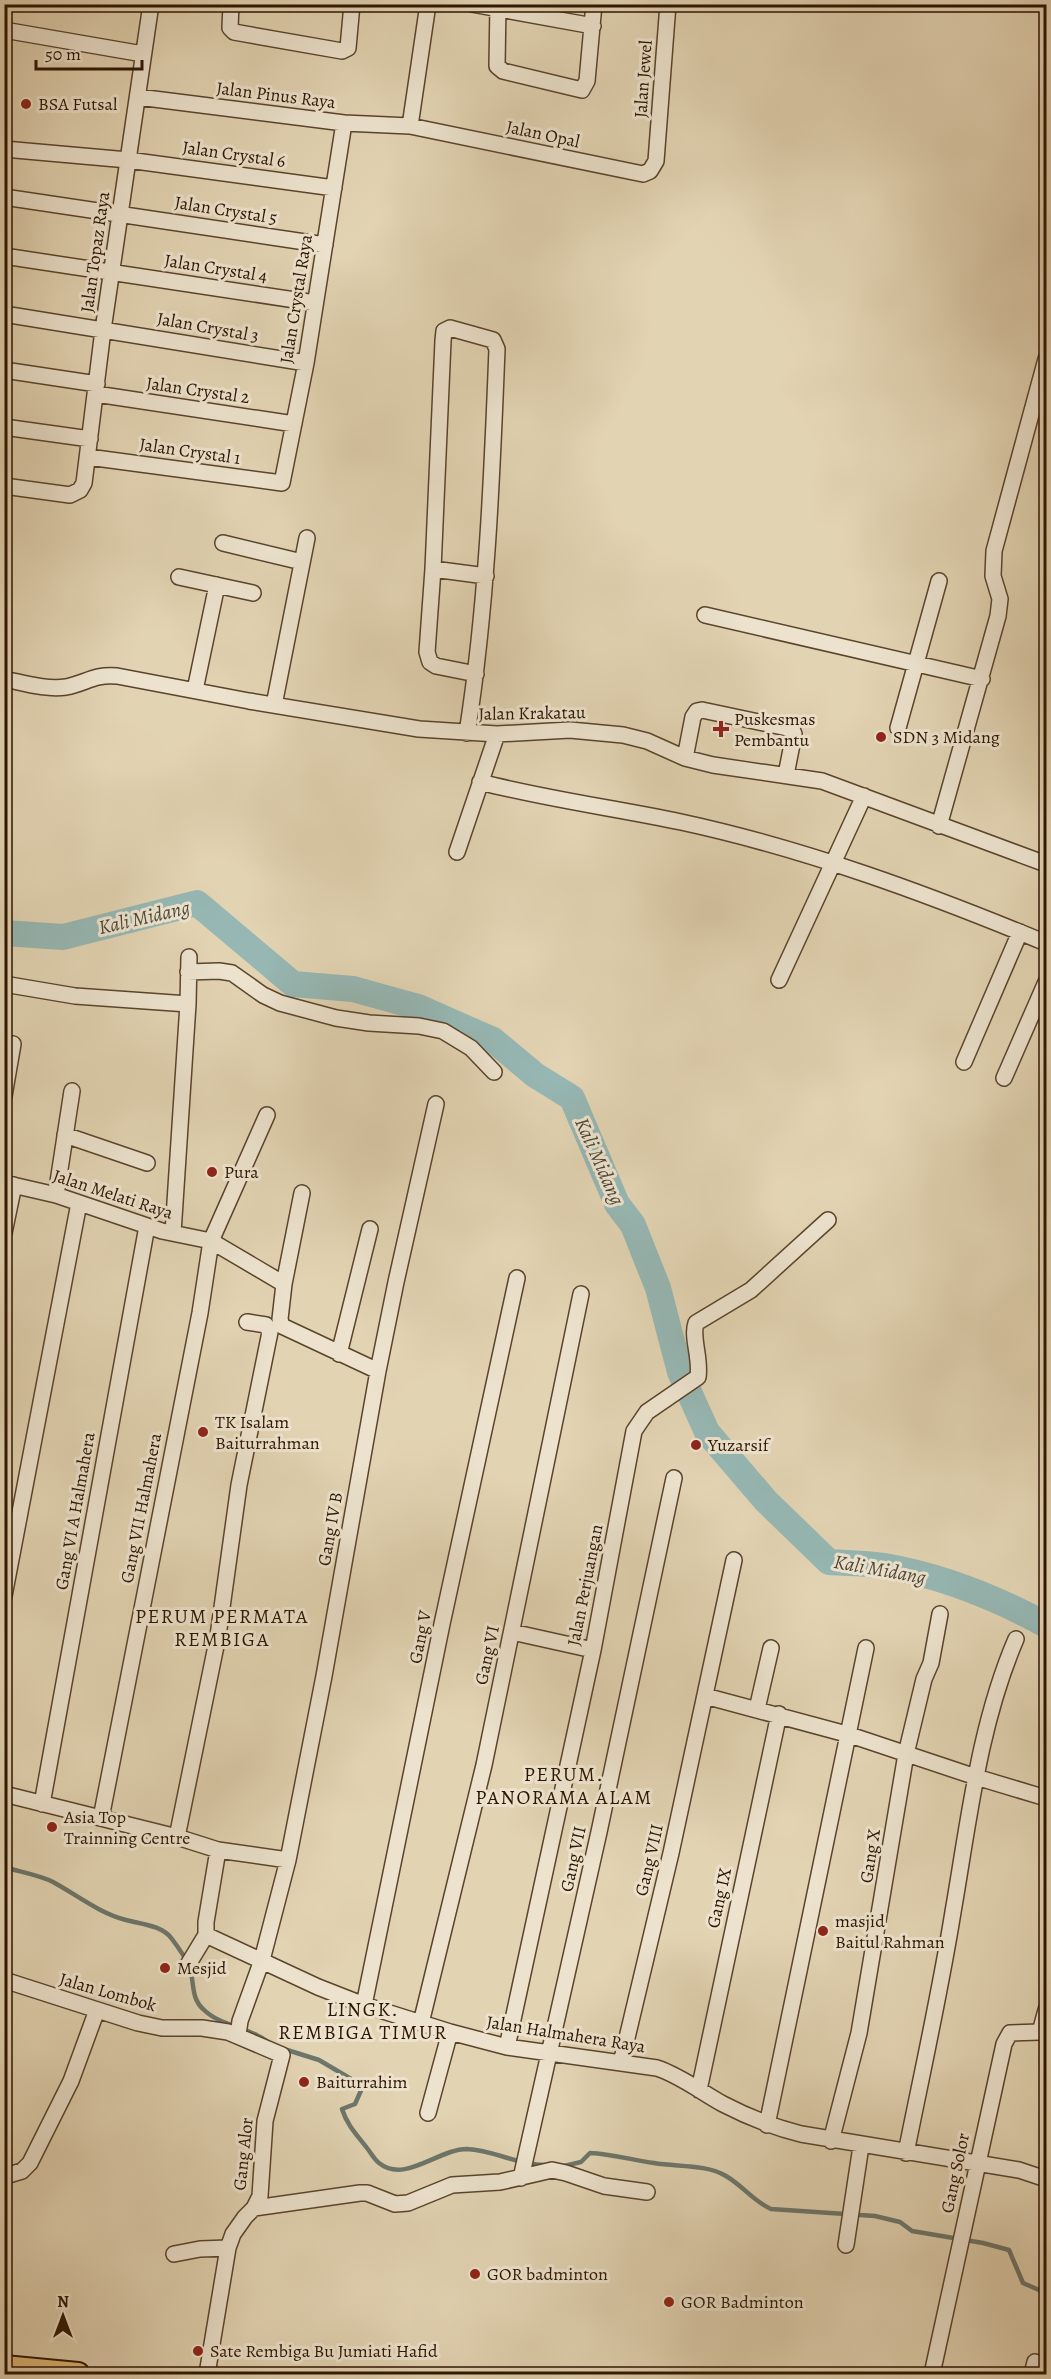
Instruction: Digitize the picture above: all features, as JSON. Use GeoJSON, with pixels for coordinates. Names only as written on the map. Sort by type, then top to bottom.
{"type":"FeatureCollection","features":[{"type":"Feature","properties":{"kind":"highway"},"geometry":{"type":"LineString","coordinates":[[4,2367],[70,2374]]}},
{"type":"Feature","properties":{"kind":"street","name":"Jalan Topaz Raya"},"geometry":{"type":"LineString","coordinates":[[4,486],[68,495],[78,492],[83,486],[103,330],[151,4]]}},
{"type":"Feature","properties":{"kind":"street"},"geometry":{"type":"LineString","coordinates":[[231,4],[230,28],[234,32],[342,51],[348,48],[352,4]]}},
{"type":"Feature","properties":{"kind":"street"},"geometry":{"type":"LineString","coordinates":[[410,126],[428,4]]}},
{"type":"Feature","properties":{"kind":"street"},"geometry":{"type":"LineString","coordinates":[[472,4],[498,6],[593,26]]}},
{"type":"Feature","properties":{"kind":"street"},"geometry":{"type":"LineString","coordinates":[[498,6],[498,66],[503,71],[578,90],[585,88],[587,81],[594,4]]}},
{"type":"Feature","properties":{"kind":"street","name":"Jalan Jewel"},"geometry":{"type":"LineString","coordinates":[[657,156],[668,4]]}},
{"type":"Feature","properties":{"kind":"street"},"geometry":{"type":"LineString","coordinates":[[4,30],[143,54]]}},
{"type":"Feature","properties":{"kind":"street","name":"Jalan Pinus Raya"},"geometry":{"type":"LineString","coordinates":[[138,97],[344,123],[410,126]]}},
{"type":"Feature","properties":{"kind":"street","name":"Jalan Crystal Raya"},"geometry":{"type":"LineString","coordinates":[[284,480],[306,363],[344,123]]}},
{"type":"Feature","properties":{"kind":"street","name":"Jalan Opal"},"geometry":{"type":"LineString","coordinates":[[410,126],[637,174],[650,171],[657,156]]}},
{"type":"Feature","properties":{"kind":"street","name":"Jalan Crystal 6"},"geometry":{"type":"LineString","coordinates":[[4,149],[128,160],[334,188]]}},
{"type":"Feature","properties":{"kind":"street","name":"Jalan Crystal 5"},"geometry":{"type":"LineString","coordinates":[[4,197],[325,245]]}},
{"type":"Feature","properties":{"kind":"street","name":"Jalan Crystal 4"},"geometry":{"type":"LineString","coordinates":[[4,256],[315,303]]}},
{"type":"Feature","properties":{"kind":"street","name":"Jalan Crystal 3"},"geometry":{"type":"LineString","coordinates":[[4,314],[306,363]]}},
{"type":"Feature","properties":{"kind":"street"},"geometry":{"type":"LineString","coordinates":[[467,733],[476,674],[486,576],[496,349],[493,340],[450,328],[444,331],[443,341],[427,658],[436,666],[476,674]]}},
{"type":"Feature","properties":{"kind":"street"},"geometry":{"type":"LineString","coordinates":[[939,826],[982,679],[1000,605],[1000,594],[993,576],[994,551],[1047,359]]}},
{"type":"Feature","properties":{"kind":"street","name":"Jalan Crystal 2"},"geometry":{"type":"LineString","coordinates":[[4,370],[96,389],[294,424]]}},
{"type":"Feature","properties":{"kind":"street"},"geometry":{"type":"LineString","coordinates":[[4,427],[90,439]]}},
{"type":"Feature","properties":{"kind":"street","name":"Jalan Crystal 1"},"geometry":{"type":"LineString","coordinates":[[88,457],[279,484],[284,480]]}},
{"type":"Feature","properties":{"kind":"street"},"geometry":{"type":"LineString","coordinates":[[274,705],[307,538]]}},
{"type":"Feature","properties":{"kind":"street"},"geometry":{"type":"LineString","coordinates":[[223,543],[302,562]]}},
{"type":"Feature","properties":{"kind":"street"},"geometry":{"type":"LineString","coordinates":[[433,569],[486,576]]}},
{"type":"Feature","properties":{"kind":"street"},"geometry":{"type":"LineString","coordinates":[[179,577],[253,592]]}},
{"type":"Feature","properties":{"kind":"street"},"geometry":{"type":"LineString","coordinates":[[898,728],[939,581]]}},
{"type":"Feature","properties":{"kind":"street"},"geometry":{"type":"LineString","coordinates":[[195,690],[217,585]]}},
{"type":"Feature","properties":{"kind":"street"},"geometry":{"type":"LineString","coordinates":[[705,615],[916,666],[982,679]]}},
{"type":"Feature","properties":{"kind":"street","name":"Jalan Krakatau"},"geometry":{"type":"LineString","coordinates":[[4,679],[36,686],[58,687],[105,675],[419,729],[497,734],[553,730],[593,731],[647,741],[685,758],[735,769],[810,778],[1047,864]]}},
{"type":"Feature","properties":{"kind":"street"},"geometry":{"type":"LineString","coordinates":[[685,758],[694,713],[702,710],[792,729],[794,734],[786,775]]}},
{"type":"Feature","properties":{"kind":"street"},"geometry":{"type":"LineString","coordinates":[[457,852],[497,734]]}},
{"type":"Feature","properties":{"kind":"street"},"geometry":{"type":"LineString","coordinates":[[480,782],[525,794],[681,822],[834,863],[1047,943]]}},
{"type":"Feature","properties":{"kind":"street"},"geometry":{"type":"LineString","coordinates":[[779,980],[864,796]]}},
{"type":"Feature","properties":{"kind":"street"},"geometry":{"type":"LineString","coordinates":[[964,1062],[1020,932]]}},
{"type":"Feature","properties":{"kind":"street"},"geometry":{"type":"LineString","coordinates":[[173,1233],[189,957]]}},
{"type":"Feature","properties":{"kind":"street"},"geometry":{"type":"LineString","coordinates":[[188,972],[232,973],[263,995],[280,1003],[336,1018],[443,1031],[471,1048],[494,1072]]}},
{"type":"Feature","properties":{"kind":"street"},"geometry":{"type":"LineString","coordinates":[[1004,1078],[1047,982]]}},
{"type":"Feature","properties":{"kind":"street"},"geometry":{"type":"LineString","coordinates":[[4,984],[75,996],[188,1004]]}},
{"type":"Feature","properties":{"kind":"street"},"geometry":{"type":"LineString","coordinates":[[4,1096],[13,1044]]}},
{"type":"Feature","properties":{"kind":"street"},"geometry":{"type":"LineString","coordinates":[[56,1195],[72,1091]]}},
{"type":"Feature","properties":{"kind":"street","name":"Gang IV B"},"geometry":{"type":"LineString","coordinates":[[262,1960],[288,1860],[324,1676],[378,1371],[436,1104]]}},
{"type":"Feature","properties":{"kind":"street","name":"Gang VII Halmahera"},"geometry":{"type":"LineString","coordinates":[[101,1818],[200,1313],[211,1241],[267,1115]]}},
{"type":"Feature","properties":{"kind":"street"},"geometry":{"type":"LineString","coordinates":[[65,1135],[147,1163]]}},
{"type":"Feature","properties":{"kind":"street"},"geometry":{"type":"LineString","coordinates":[[4,1233],[9,1184]]}},
{"type":"Feature","properties":{"kind":"street","name":"Jalan Melati Raya"},"geometry":{"type":"LineString","coordinates":[[9,1184],[56,1195],[147,1226],[211,1241],[284,1284]]}},
{"type":"Feature","properties":{"kind":"street"},"geometry":{"type":"LineString","coordinates":[[302,1193],[284,1284],[280,1319],[282,1326],[378,1371]]}},
{"type":"Feature","properties":{"kind":"street"},"geometry":{"type":"LineString","coordinates":[[4,1596],[80,1203]]}},
{"type":"Feature","properties":{"kind":"street","name":"Jalan Perjuangan"},"geometry":{"type":"LineString","coordinates":[[507,2047],[593,1650],[634,1431],[647,1412],[698,1377],[699,1358],[694,1333],[696,1323],[751,1290],[828,1220]]}},
{"type":"Feature","properties":{"kind":"street","name":"Gang VI A Halmahera"},"geometry":{"type":"LineString","coordinates":[[42,1804],[147,1226]]}},
{"type":"Feature","properties":{"kind":"street"},"geometry":{"type":"LineString","coordinates":[[339,1354],[370,1229]]}},
{"type":"Feature","properties":{"kind":"street","name":"Gang V"},"geometry":{"type":"LineString","coordinates":[[364,2005],[442,1624],[517,1278]]}},
{"type":"Feature","properties":{"kind":"street","name":"Gang VI"},"geometry":{"type":"LineString","coordinates":[[422,2023],[472,1819],[581,1293]]}},
{"type":"Feature","properties":{"kind":"street"},"geometry":{"type":"LineString","coordinates":[[177,1838],[218,1636],[239,1485],[270,1332],[266,1325],[247,1322]]}},
{"type":"Feature","properties":{"kind":"street","name":"Gang VII"},"geometry":{"type":"LineString","coordinates":[[524,2169],[674,1478]]}},
{"type":"Feature","properties":{"kind":"street","name":"Gang VIII"},"geometry":{"type":"LineString","coordinates":[[621,2062],[671,1853],[734,1560]]}},
{"type":"Feature","properties":{"kind":"street","name":"Gang X"},"geometry":{"type":"LineString","coordinates":[[831,2141],[859,2033],[906,1754],[924,1679],[931,1663],[940,1614]]}},
{"type":"Feature","properties":{"kind":"street"},"geometry":{"type":"LineString","coordinates":[[512,1632],[593,1650]]}},
{"type":"Feature","properties":{"kind":"street"},"geometry":{"type":"LineString","coordinates":[[906,2153],[953,1915],[976,1777],[991,1709],[1016,1639]]}},
{"type":"Feature","properties":{"kind":"street"},"geometry":{"type":"LineString","coordinates":[[757,1708],[771,1648]]}},
{"type":"Feature","properties":{"kind":"street"},"geometry":{"type":"LineString","coordinates":[[767,2125],[850,1735],[866,1648]]}},
{"type":"Feature","properties":{"kind":"street"},"geometry":{"type":"LineString","coordinates":[[705,1696],[757,1708],[850,1735],[1047,1798]]}},
{"type":"Feature","properties":{"kind":"street","name":"Gang IX"},"geometry":{"type":"LineString","coordinates":[[699,2090],[779,1714]]}},
{"type":"Feature","properties":{"kind":"street"},"geometry":{"type":"LineString","coordinates":[[4,1794],[218,1850],[288,1860]]}},
{"type":"Feature","properties":{"kind":"street"},"geometry":{"type":"LineString","coordinates":[[189,1963],[206,1935],[206,1922],[218,1850]]}},
{"type":"Feature","properties":{"kind":"street","name":"Jalan Halmahera Raya"},"geometry":{"type":"LineString","coordinates":[[206,1935],[318,1987],[364,2005],[450,2032],[507,2047],[621,2062],[670,2073],[767,2125],[831,2141],[1019,2170],[1047,2179]]}},
{"type":"Feature","properties":{"kind":"street"},"geometry":{"type":"LineString","coordinates":[[238,2029],[262,1960]]}},
{"type":"Feature","properties":{"kind":"street","name":"Jalan Lombok"},"geometry":{"type":"LineString","coordinates":[[4,1980],[162,2028],[238,2029]]}},
{"type":"Feature","properties":{"kind":"street"},"geometry":{"type":"LineString","coordinates":[[4,2182],[5,2176],[22,2171],[30,2163],[71,2081],[97,2010]]}},
{"type":"Feature","properties":{"kind":"street","name":"Gang Solor"},"geometry":{"type":"LineString","coordinates":[[932,2374],[962,2240],[976,2163],[1005,2039],[1010,2033],[1040,2032],[1047,2010]]}},
{"type":"Feature","properties":{"kind":"street","name":"Gang Alor"},"geometry":{"type":"LineString","coordinates":[[207,2374],[228,2248],[237,2228],[254,2208],[260,2196],[265,2121],[282,2055],[238,2029]]}},
{"type":"Feature","properties":{"kind":"street"},"geometry":{"type":"LineString","coordinates":[[428,2113],[450,2032]]}},
{"type":"Feature","properties":{"kind":"street"},"geometry":{"type":"LineString","coordinates":[[846,2245],[861,2146]]}},
{"type":"Feature","properties":{"kind":"street"},"geometry":{"type":"LineString","coordinates":[[254,2208],[360,2193],[367,2193],[395,2204],[408,2203],[452,2185],[500,2182],[524,2169],[552,2170],[604,2186],[647,2192]]}},
{"type":"Feature","properties":{"kind":"street"},"geometry":{"type":"LineString","coordinates":[[174,2254],[200,2248],[228,2248]]}},
{"type":"Feature","properties":{"kind":"waterway","name":"Kali Midang"},"geometry":{"type":"LineString","coordinates":[[4,933],[63,937],[197,903],[293,984],[353,989],[418,1007],[493,1040],[535,1075],[572,1098],[617,1204],[633,1225],[658,1288],[680,1372],[707,1432],[766,1501],[829,1562],[878,1565],[948,1582],[1007,1605],[1046,1625]]}},
{"type":"Feature","properties":{"kind":"waterway"},"geometry":{"type":"LineString","coordinates":[[4,1867],[36,1875],[53,1882],[107,1913],[168,1934],[187,1963],[196,1999],[203,2009],[218,2020],[268,2042]]}},
{"type":"Feature","properties":{"kind":"waterway"},"geometry":{"type":"LineString","coordinates":[[284,2049],[319,2060],[363,2086],[355,2104],[342,2109],[349,2125],[374,2158],[389,2168],[400,2170],[411,2168],[456,2150],[467,2149],[487,2152],[524,2163],[544,2165]]}},
{"type":"Feature","properties":{"kind":"waterway"},"geometry":{"type":"LineString","coordinates":[[564,2166],[581,2162],[590,2153],[710,2169],[726,2176],[771,2209],[875,2216],[900,2222],[912,2231],[983,2243],[1009,2250],[1023,2283],[1046,2293]]}},
{"type":"Feature","properties":{"kind":"place","name":"BSA Futsal"},"geometry":{"type":"Point","coordinates":[26,104]}},
{"type":"Feature","properties":{"kind":"place","name":"Puskesmas Pembantu"},"geometry":{"type":"Point","coordinates":[721,729]}},
{"type":"Feature","properties":{"kind":"place","name":"SDN 3 Midang"},"geometry":{"type":"Point","coordinates":[881,737]}},
{"type":"Feature","properties":{"kind":"place","name":"Pura"},"geometry":{"type":"Point","coordinates":[212,1172]}},
{"type":"Feature","properties":{"kind":"place","name":"TK Isalam Baiturrahman"},"geometry":{"type":"Point","coordinates":[203,1432]}},
{"type":"Feature","properties":{"kind":"place","name":"Yuzarsif"},"geometry":{"type":"Point","coordinates":[696,1445]}},
{"type":"Feature","properties":{"kind":"place","name":"Asia Top Trainning Centre"},"geometry":{"type":"Point","coordinates":[52,1827]}},
{"type":"Feature","properties":{"kind":"place","name":"masjid Baitul Rahman"},"geometry":{"type":"Point","coordinates":[823,1931]}},
{"type":"Feature","properties":{"kind":"place","name":"Mesjid"},"geometry":{"type":"Point","coordinates":[165,1968]}},
{"type":"Feature","properties":{"kind":"place","name":"Baiturrahim"},"geometry":{"type":"Point","coordinates":[304,2082]}},
{"type":"Feature","properties":{"kind":"place","name":"GOR badminton"},"geometry":{"type":"Point","coordinates":[475,2274]}},
{"type":"Feature","properties":{"kind":"place","name":"GOR Badminton"},"geometry":{"type":"Point","coordinates":[669,2302]}},
{"type":"Feature","properties":{"kind":"place","name":"Sate Rembiga Bu Jumiati Hafid"},"geometry":{"type":"Point","coordinates":[198,2351]}},
{"type":"Feature","properties":{"kind":"district","name":"PERUM PERMATA REMBIGA"},"geometry":{"type":"Point","coordinates":[222,1628]}},
{"type":"Feature","properties":{"kind":"district","name":"PERUM. PANORAMA ALAM"},"geometry":{"type":"Point","coordinates":[564,1786]}},
{"type":"Feature","properties":{"kind":"district","name":"LINGK. REMBIGA TIMUR"},"geometry":{"type":"Point","coordinates":[363,2020]}}]}
